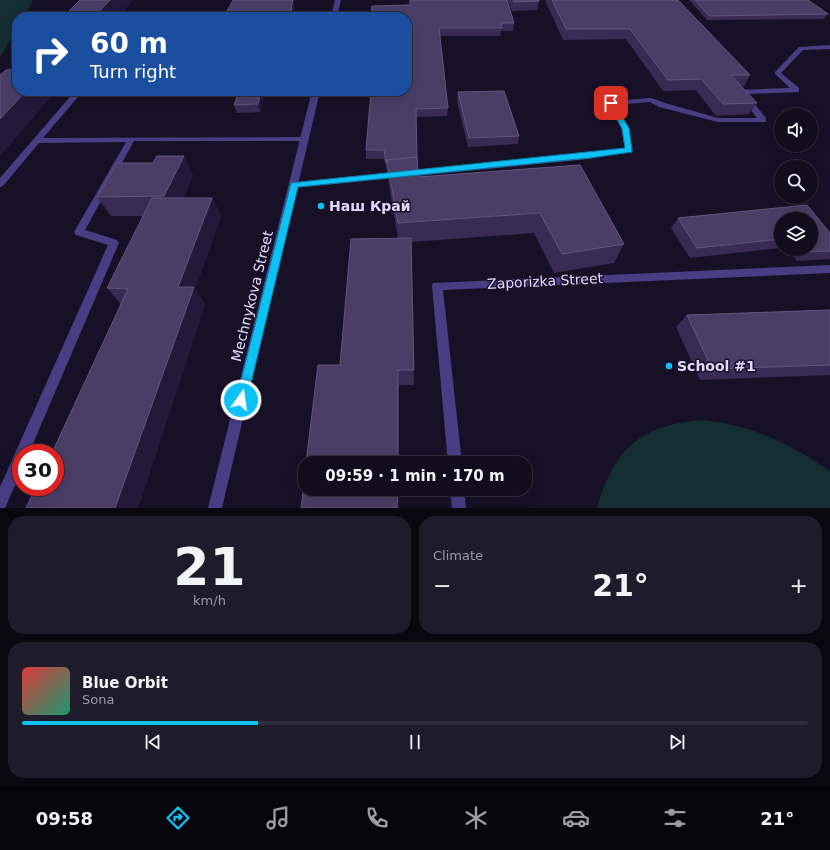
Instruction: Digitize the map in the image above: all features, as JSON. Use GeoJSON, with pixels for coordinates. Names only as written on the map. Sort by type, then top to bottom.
{"type":"FeatureCollection","features":[{"type":"Feature","properties":{"kind":"street"},"geometry":{"type":"LineString","coordinates":[[335,12],[338,0]]}},
{"type":"Feature","properties":{"kind":"street"},"geometry":{"type":"LineString","coordinates":[[294,185],[589,156],[629,150],[625,128],[611,103],[651,100],[662,105],[718,120],[763,120],[741,92],[796,90],[777,73],[801,48],[830,47]]}},
{"type":"Feature","properties":{"kind":"street"},"geometry":{"type":"LineString","coordinates":[[0,184],[75,96]]}},
{"type":"Feature","properties":{"kind":"street","name":"Mechnykova Street"},"geometry":{"type":"LineString","coordinates":[[215,508],[315,96]]}},
{"type":"Feature","properties":{"kind":"street"},"geometry":{"type":"LineString","coordinates":[[38,141],[131,139],[304,139]]}},
{"type":"Feature","properties":{"kind":"street"},"geometry":{"type":"LineString","coordinates":[[26,444],[114,243],[79,232],[131,139]]}},
{"type":"Feature","properties":{"kind":"street","name":"Zaporizka Street"},"geometry":{"type":"LineString","coordinates":[[454,456],[437,286],[830,269]]}},
{"type":"Feature","properties":{"kind":"street"},"geometry":{"type":"LineString","coordinates":[[0,504],[12,477]]}},
{"type":"Feature","properties":{"kind":"street"},"geometry":{"type":"LineString","coordinates":[[458,496],[459,508]]}},
{"type":"Feature","properties":{"kind":"green space"},"geometry":{"type":"Polygon","coordinates":[[[0,0],[33,0],[27,12],[12,12],[12,37],[0,57],[0,0]]]}},
{"type":"Feature","properties":{"kind":"green space"},"geometry":{"type":"Polygon","coordinates":[[[702,420],[737,426],[768,436],[812,459],[830,471],[830,508],[597,508],[612,470],[621,456],[633,444],[646,434],[662,428],[680,423],[702,420]]]}},
{"type":"Feature","properties":{"kind":"building"},"geometry":{"type":"Polygon","coordinates":[[[80,0],[110,0],[99,12],[68,12],[80,0]]]}},
{"type":"Feature","properties":{"kind":"building"},"geometry":{"type":"Polygon","coordinates":[[[233,0],[293,0],[291,12],[227,12],[233,0]]]}},
{"type":"Feature","properties":{"kind":"building"},"geometry":{"type":"Polygon","coordinates":[[[410,0],[507,0],[514,23],[501,23],[502,28],[439,28],[448,108],[416,109],[417,157],[387,160],[386,163],[384,150],[366,150],[371,96],[412,96],[412,12],[371,12],[372,6],[410,5],[410,0]]]}},
{"type":"Feature","properties":{"kind":"building"},"geometry":{"type":"Polygon","coordinates":[[[513,0],[539,0],[539,1],[514,2],[513,0]]]}},
{"type":"Feature","properties":{"kind":"building"},"geometry":{"type":"Polygon","coordinates":[[[552,0],[678,0],[750,75],[731,75],[757,103],[723,104],[701,79],[668,80],[630,29],[566,29],[552,0]]]}},
{"type":"Feature","properties":{"kind":"building"},"geometry":{"type":"Polygon","coordinates":[[[695,0],[808,0],[828,14],[709,16],[695,0]]]}},
{"type":"Feature","properties":{"kind":"building"},"geometry":{"type":"Polygon","coordinates":[[[12,68],[12,96],[21,96],[0,119],[0,75],[6,70],[10,70],[12,68]]]}},
{"type":"Feature","properties":{"kind":"building"},"geometry":{"type":"Polygon","coordinates":[[[504,91],[519,136],[469,138],[458,92],[504,91]]]}},
{"type":"Feature","properties":{"kind":"building"},"geometry":{"type":"Polygon","coordinates":[[[237,96],[260,96],[258,104],[234,105],[237,96]]]}},
{"type":"Feature","properties":{"kind":"building"},"geometry":{"type":"Polygon","coordinates":[[[157,156],[184,156],[164,196],[97,197],[117,163],[153,163],[157,156]]]}},
{"type":"Feature","properties":{"kind":"building"},"geometry":{"type":"Polygon","coordinates":[[[417,157],[418,177],[580,165],[624,244],[562,254],[540,213],[398,223],[387,160],[417,157]]]}},
{"type":"Feature","properties":{"kind":"building"},"geometry":{"type":"Polygon","coordinates":[[[152,198],[212,198],[178,287],[194,287],[115,508],[26,508],[32,496],[64,496],[64,444],[56,444],[128,289],[107,288],[152,198]]]}},
{"type":"Feature","properties":{"kind":"building"},"geometry":{"type":"Polygon","coordinates":[[[807,205],[813,212],[774,212],[774,240],[697,248],[678,218],[807,205]]]}},
{"type":"Feature","properties":{"kind":"building"},"geometry":{"type":"Polygon","coordinates":[[[818,218],[830,233],[830,251],[818,252],[818,218]]]}},
{"type":"Feature","properties":{"kind":"building"},"geometry":{"type":"Polygon","coordinates":[[[411,238],[414,370],[398,370],[398,456],[307,456],[318,365],[340,365],[351,239],[411,238]]]}},
{"type":"Feature","properties":{"kind":"building"},"geometry":{"type":"Polygon","coordinates":[[[830,310],[830,365],[712,369],[687,315],[830,310]]]}},
{"type":"Feature","properties":{"kind":"building"},"geometry":{"type":"Polygon","coordinates":[[[302,496],[398,496],[397,508],[301,508],[302,496]]]}},
{"type":"Feature","properties":{"kind":"place","name":"Наш Край"},"geometry":{"type":"Point","coordinates":[321,206]}},
{"type":"Feature","properties":{"kind":"place","name":"School #1"},"geometry":{"type":"Point","coordinates":[669,366]}},
{"type":"Feature","properties":{"kind":"route"},"geometry":{"type":"LineString","coordinates":[[241,400],[294,185],[589,156],[629,150],[625,128],[611,103]]}}]}
